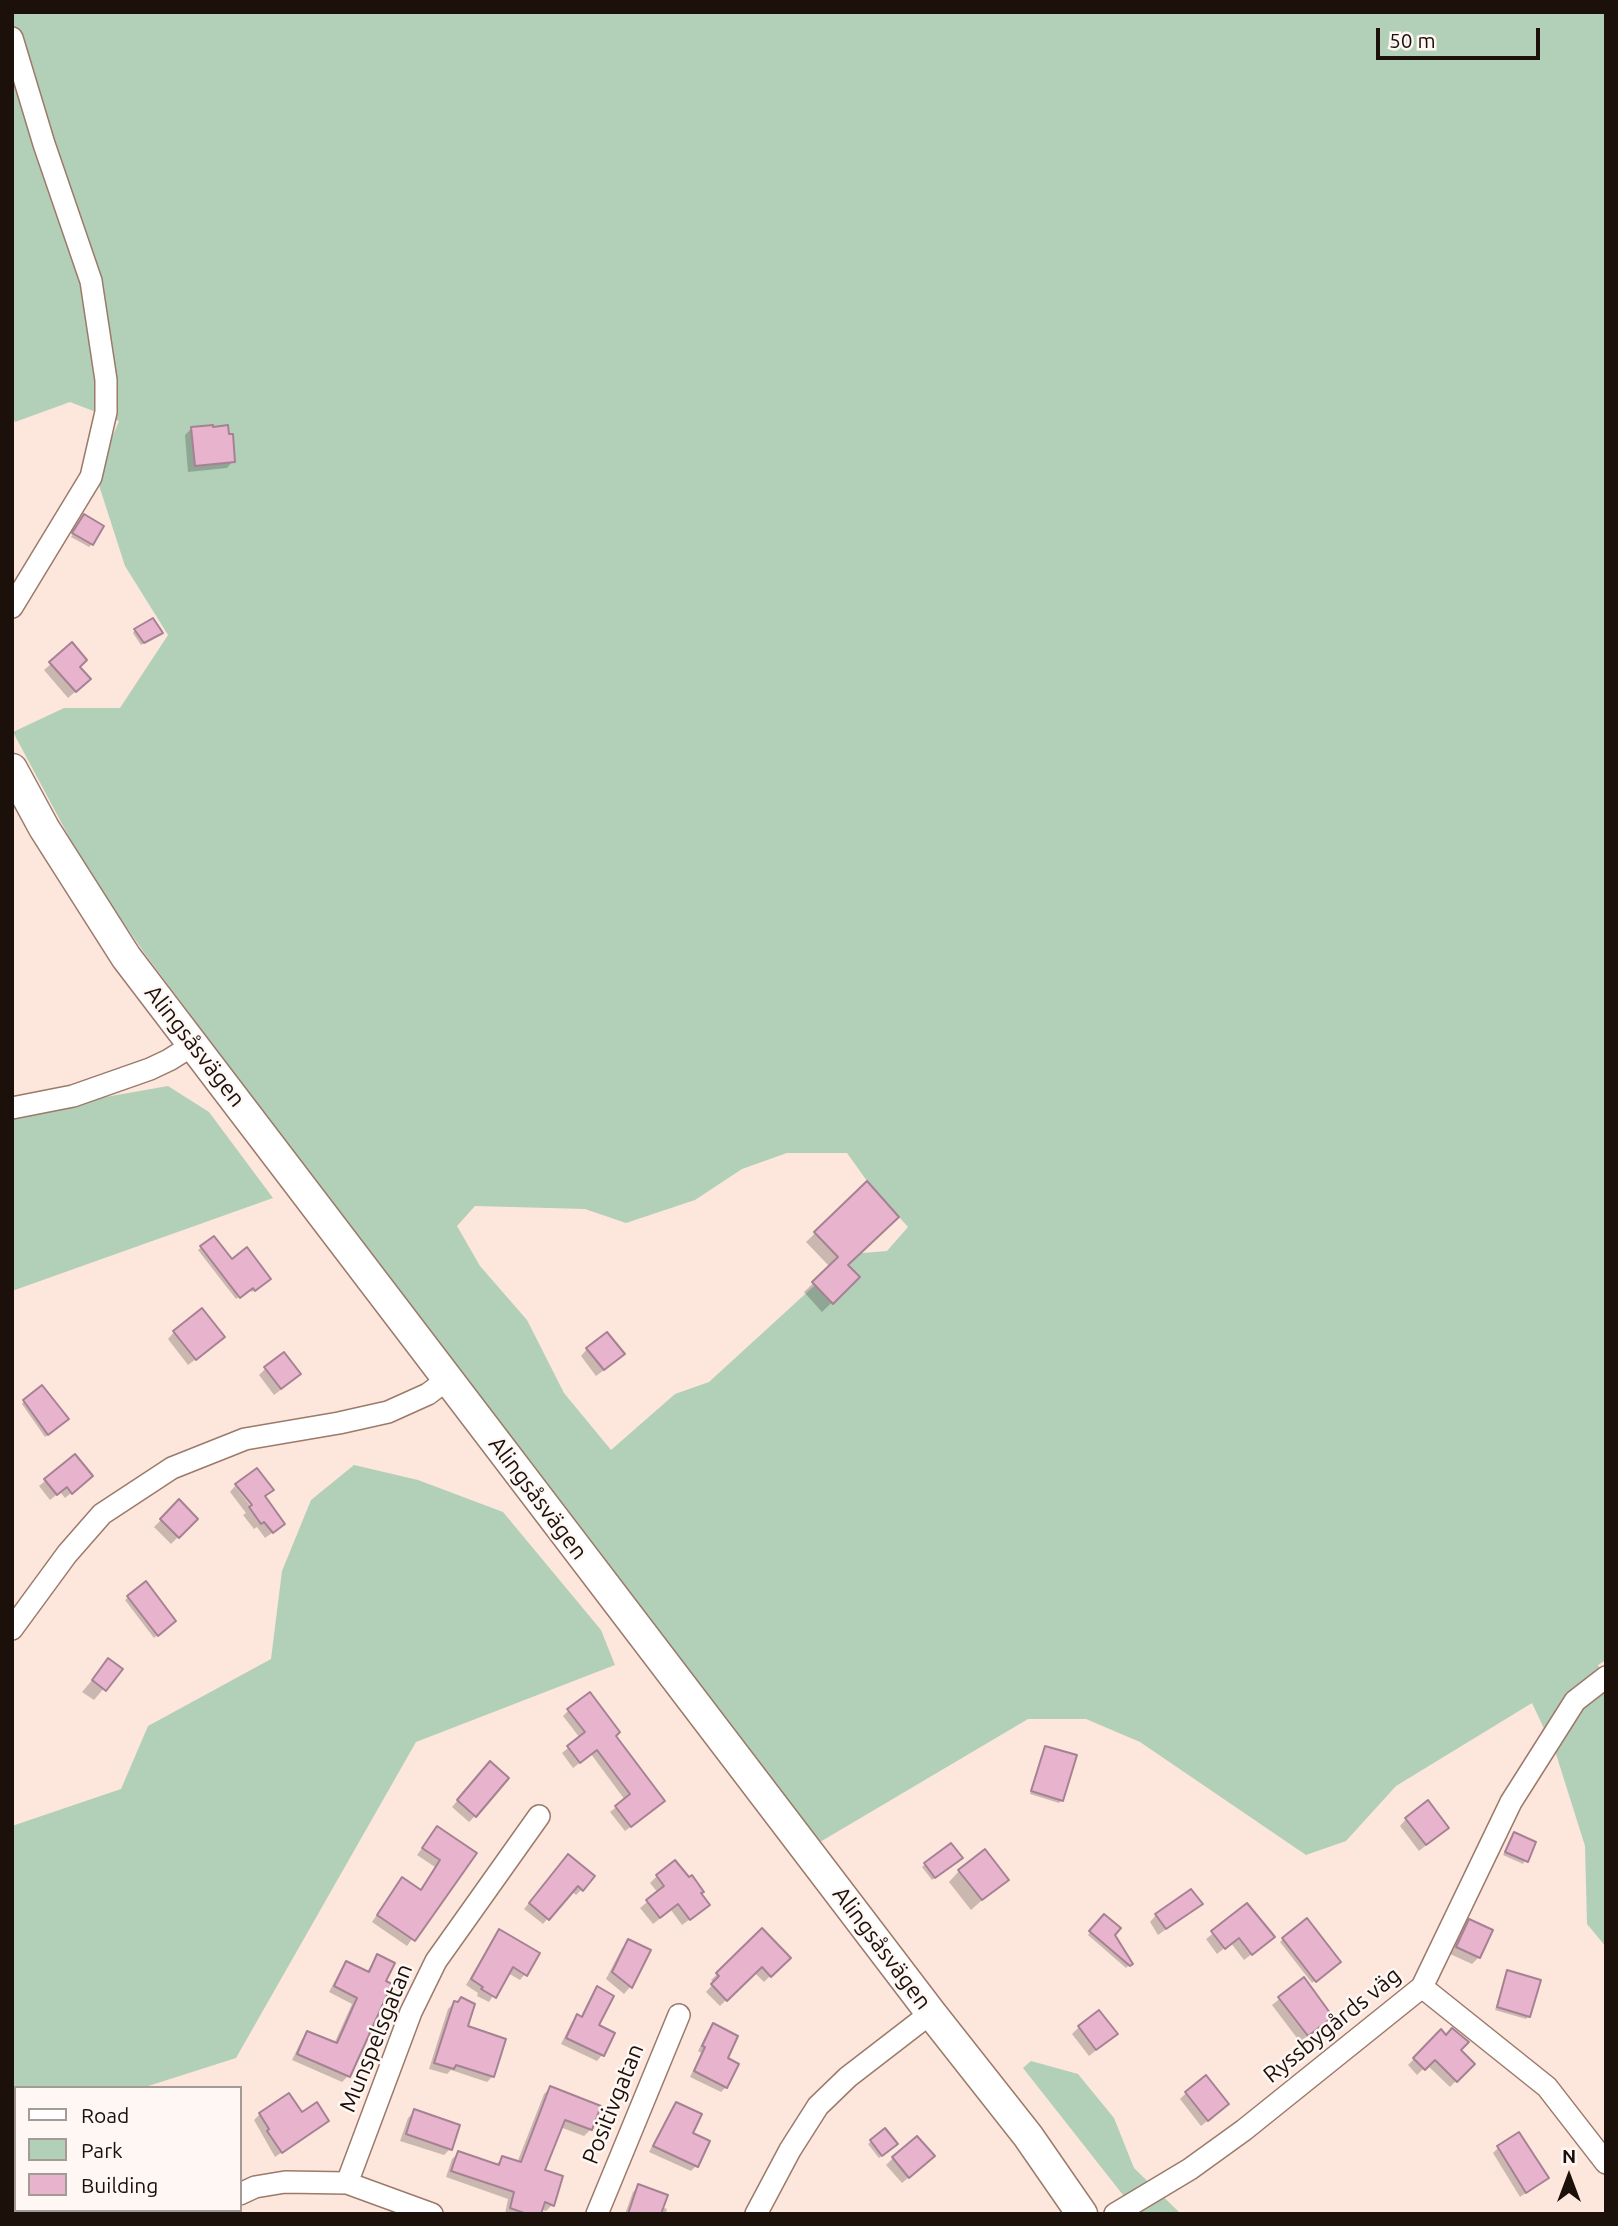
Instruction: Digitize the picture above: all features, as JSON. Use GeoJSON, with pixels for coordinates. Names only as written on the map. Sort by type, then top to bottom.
{"type":"FeatureCollection","features":[{"type":"Feature","properties":{"kind":"main road","name":"Alingsåsvägen"},"geometry":{"type":"LineString","coordinates":[[12,769],[44,828],[126,957],[931,2013],[1028,2136],[1082,2214]]}},
{"type":"Feature","properties":{"kind":"street"},"geometry":{"type":"LineString","coordinates":[[12,38],[44,144],[91,281],[106,380],[106,412],[91,477],[12,607]]}},
{"type":"Feature","properties":{"kind":"street"},"geometry":{"type":"LineString","coordinates":[[12,1108],[73,1096],[150,1069],[193,1045]]}},
{"type":"Feature","properties":{"kind":"street"},"geometry":{"type":"LineString","coordinates":[[12,1629],[67,1554],[102,1514],[172,1468],[245,1438],[388,1412],[428,1394],[448,1379]]}},
{"type":"Feature","properties":{"kind":"street","name":"Ryssbygårds väg"},"geometry":{"type":"LineString","coordinates":[[1115,2214],[1190,2169],[1244,2130],[1422,1987],[1511,1801],[1575,1701],[1606,1677]]}},
{"type":"Feature","properties":{"kind":"street","name":"Munspelsgatan"},"geometry":{"type":"LineString","coordinates":[[346,2183],[411,2012],[436,1961],[540,1816]]}},
{"type":"Feature","properties":{"kind":"street"},"geometry":{"type":"LineString","coordinates":[[1422,1987],[1547,2087],[1606,2163]]}},
{"type":"Feature","properties":{"kind":"street"},"geometry":{"type":"LineString","coordinates":[[756,2214],[790,2150],[818,2106],[848,2077],[931,2013]]}},
{"type":"Feature","properties":{"kind":"street","name":"Positivgatan"},"geometry":{"type":"LineString","coordinates":[[597,2214],[678,2015]]}},
{"type":"Feature","properties":{"kind":"street"},"geometry":{"type":"LineString","coordinates":[[242,2193],[255,2187],[285,2182],[346,2183],[432,2214]]}},
{"type":"Feature","properties":{"kind":"green space"},"geometry":{"type":"Polygon","coordinates":[[[12,12],[1606,12],[1606,1660],[1598,1665],[1606,1692],[1606,1947],[1587,1924],[1585,1846],[1556,1754],[1532,1703],[1396,1786],[1346,1841],[1306,1855],[1140,1742],[1086,1719],[1028,1719],[820,1842],[530,1460],[458,1371],[145,954],[69,837],[13,732],[64,708],[120,708],[168,635],[125,566],[96,476],[119,421],[70,402],[15,422],[12,415],[12,12]],[[787,1153],[742,1169],[695,1200],[626,1223],[585,1209],[475,1206],[457,1226],[480,1266],[527,1320],[564,1393],[611,1450],[675,1394],[709,1382],[815,1285],[833,1304],[860,1277],[839,1255],[887,1251],[908,1227],[867,1181],[847,1153],[787,1153]]]}},
{"type":"Feature","properties":{"kind":"green space"},"geometry":{"type":"Polygon","coordinates":[[[168,1086],[209,1112],[273,1198],[12,1291],[12,1118],[71,1103],[168,1086]]]}},
{"type":"Feature","properties":{"kind":"green space"},"geometry":{"type":"Polygon","coordinates":[[[354,1465],[418,1480],[503,1512],[601,1630],[615,1665],[416,1742],[236,2058],[148,2086],[14,2086],[14,2212],[23,2212],[12,2214],[12,1826],[121,1789],[148,1726],[271,1659],[282,1571],[311,1500],[354,1465]]]}},
{"type":"Feature","properties":{"kind":"green space"},"geometry":{"type":"Polygon","coordinates":[[[1031,2061],[1078,2074],[1114,2118],[1134,2168],[1181,2214],[1138,2214],[1023,2068],[1031,2061]]]}},
{"type":"Feature","properties":{"kind":"building"},"geometry":{"type":"Polygon","coordinates":[[[228,425],[229,434],[233,434],[235,462],[195,466],[191,427],[228,425]]]}},
{"type":"Feature","properties":{"kind":"building"},"geometry":{"type":"Polygon","coordinates":[[[84,514],[104,526],[93,545],[72,533],[84,514]]]}},
{"type":"Feature","properties":{"kind":"building"},"geometry":{"type":"Polygon","coordinates":[[[153,618],[163,633],[144,643],[134,629],[153,618]]]}},
{"type":"Feature","properties":{"kind":"building"},"geometry":{"type":"Polygon","coordinates":[[[72,642],[87,660],[80,667],[91,679],[76,692],[49,662],[72,642]]]}},
{"type":"Feature","properties":{"kind":"building"},"geometry":{"type":"Polygon","coordinates":[[[867,1181],[899,1217],[848,1265],[860,1277],[833,1304],[812,1282],[838,1257],[814,1232],[867,1181]]]}},
{"type":"Feature","properties":{"kind":"building"},"geometry":{"type":"Polygon","coordinates":[[[214,1236],[232,1259],[247,1247],[271,1279],[240,1298],[200,1246],[214,1236]]]}},
{"type":"Feature","properties":{"kind":"building"},"geometry":{"type":"Polygon","coordinates":[[[202,1308],[225,1337],[196,1360],[173,1331],[202,1308]]]}},
{"type":"Feature","properties":{"kind":"building"},"geometry":{"type":"Polygon","coordinates":[[[607,1332],[625,1354],[604,1370],[586,1348],[607,1332]]]}},
{"type":"Feature","properties":{"kind":"building"},"geometry":{"type":"Polygon","coordinates":[[[284,1352],[301,1374],[281,1389],[264,1367],[284,1352]]]}},
{"type":"Feature","properties":{"kind":"building"},"geometry":{"type":"Polygon","coordinates":[[[42,1385],[69,1419],[48,1435],[23,1400],[42,1385]]]}},
{"type":"Feature","properties":{"kind":"building"},"geometry":{"type":"Polygon","coordinates":[[[75,1454],[93,1476],[72,1494],[67,1487],[57,1495],[44,1479],[75,1454]]]}},
{"type":"Feature","properties":{"kind":"building"},"geometry":{"type":"Polygon","coordinates":[[[257,1468],[274,1490],[265,1496],[285,1524],[273,1533],[264,1522],[261,1524],[249,1507],[252,1505],[235,1484],[257,1468]]]}},
{"type":"Feature","properties":{"kind":"building"},"geometry":{"type":"Polygon","coordinates":[[[179,1499],[198,1519],[179,1538],[160,1519],[179,1499]]]}},
{"type":"Feature","properties":{"kind":"building"},"geometry":{"type":"Polygon","coordinates":[[[146,1581],[176,1621],[158,1636],[127,1596],[146,1581]]]}},
{"type":"Feature","properties":{"kind":"building"},"geometry":{"type":"Polygon","coordinates":[[[108,1658],[123,1669],[106,1691],[92,1680],[108,1658]]]}},
{"type":"Feature","properties":{"kind":"building"},"geometry":{"type":"Polygon","coordinates":[[[590,1692],[620,1732],[616,1736],[665,1801],[631,1827],[615,1806],[630,1794],[597,1750],[580,1763],[567,1746],[585,1732],[567,1709],[590,1692]]]}},
{"type":"Feature","properties":{"kind":"building"},"geometry":{"type":"Polygon","coordinates":[[[1045,1746],[1077,1755],[1063,1801],[1031,1791],[1045,1746]]]}},
{"type":"Feature","properties":{"kind":"building"},"geometry":{"type":"Polygon","coordinates":[[[490,1761],[509,1778],[476,1817],[457,1800],[490,1761]]]}},
{"type":"Feature","properties":{"kind":"building"},"geometry":{"type":"Polygon","coordinates":[[[1428,1800],[1449,1828],[1426,1845],[1405,1818],[1428,1800]]]}},
{"type":"Feature","properties":{"kind":"building"},"geometry":{"type":"Polygon","coordinates":[[[437,1826],[477,1853],[415,1941],[377,1915],[402,1877],[421,1890],[440,1860],[422,1848],[437,1826]]]}},
{"type":"Feature","properties":{"kind":"building"},"geometry":{"type":"Polygon","coordinates":[[[1514,1832],[1536,1842],[1528,1862],[1505,1852],[1514,1832]]]}},
{"type":"Feature","properties":{"kind":"building"},"geometry":{"type":"Polygon","coordinates":[[[951,1843],[963,1858],[935,1878],[924,1863],[951,1843]]]}},
{"type":"Feature","properties":{"kind":"building"},"geometry":{"type":"Polygon","coordinates":[[[985,1849],[1009,1880],[982,1900],[958,1870],[985,1849]]]}},
{"type":"Feature","properties":{"kind":"building"},"geometry":{"type":"Polygon","coordinates":[[[568,1854],[595,1876],[583,1891],[578,1886],[549,1920],[529,1903],[568,1854]]]}},
{"type":"Feature","properties":{"kind":"building"},"geometry":{"type":"Polygon","coordinates":[[[675,1860],[689,1877],[692,1875],[710,1905],[690,1920],[678,1904],[660,1918],[646,1900],[664,1886],[656,1875],[675,1860]]]}},
{"type":"Feature","properties":{"kind":"building"},"geometry":{"type":"Polygon","coordinates":[[[1191,1889],[1203,1904],[1166,1929],[1155,1914],[1191,1889]]]}},
{"type":"Feature","properties":{"kind":"building"},"geometry":{"type":"Polygon","coordinates":[[[1247,1903],[1275,1937],[1252,1955],[1239,1938],[1225,1949],[1211,1931],[1247,1903]]]}},
{"type":"Feature","properties":{"kind":"building"},"geometry":{"type":"Polygon","coordinates":[[[1104,1914],[1121,1928],[1115,1935],[1133,1964],[1130,1966],[1089,1931],[1104,1914]]]}},
{"type":"Feature","properties":{"kind":"building"},"geometry":{"type":"Polygon","coordinates":[[[1307,1918],[1341,1962],[1316,1982],[1282,1938],[1307,1918]]]}},
{"type":"Feature","properties":{"kind":"building"},"geometry":{"type":"Polygon","coordinates":[[[1469,1919],[1493,1930],[1480,1958],[1456,1947],[1469,1919]]]}},
{"type":"Feature","properties":{"kind":"building"},"geometry":{"type":"Polygon","coordinates":[[[762,1928],[791,1958],[771,1977],[762,1967],[727,2001],[711,1984],[719,1976],[716,1973],[762,1928]]]}},
{"type":"Feature","properties":{"kind":"building"},"geometry":{"type":"Polygon","coordinates":[[[499,1929],[540,1953],[527,1976],[513,1967],[496,1998],[471,1979],[499,1929]]]}},
{"type":"Feature","properties":{"kind":"building"},"geometry":{"type":"Polygon","coordinates":[[[628,1939],[651,1950],[632,1988],[612,1972],[628,1939]]]}},
{"type":"Feature","properties":{"kind":"building"},"geometry":{"type":"Polygon","coordinates":[[[377,1954],[395,1963],[386,1981],[392,1984],[350,2077],[297,2054],[307,2031],[337,2043],[357,1998],[334,1986],[346,1961],[369,1972],[377,1954]]]}},
{"type":"Feature","properties":{"kind":"building"},"geometry":{"type":"Polygon","coordinates":[[[1507,1970],[1541,1980],[1530,2017],[1497,2007],[1507,1970]]]}},
{"type":"Feature","properties":{"kind":"building"},"geometry":{"type":"Polygon","coordinates":[[[1304,1977],[1333,2017],[1308,2036],[1278,1997],[1304,1977]]]}},
{"type":"Feature","properties":{"kind":"building"},"geometry":{"type":"Polygon","coordinates":[[[597,1986],[614,1996],[599,2025],[615,2033],[604,2056],[566,2038],[577,2014],[582,2017],[597,1986]]]}},
{"type":"Feature","properties":{"kind":"building"},"geometry":{"type":"Polygon","coordinates":[[[461,1997],[475,2004],[468,2026],[506,2039],[494,2077],[456,2065],[454,2069],[434,2063],[454,2001],[458,2002],[461,1997]]]}},
{"type":"Feature","properties":{"kind":"building"},"geometry":{"type":"Polygon","coordinates":[[[1099,2010],[1118,2034],[1096,2050],[1078,2026],[1099,2010]]]}},
{"type":"Feature","properties":{"kind":"building"},"geometry":{"type":"Polygon","coordinates":[[[713,2023],[738,2036],[728,2058],[739,2064],[727,2088],[694,2071],[713,2023]]]}},
{"type":"Feature","properties":{"kind":"building"},"geometry":{"type":"Polygon","coordinates":[[[1452,2028],[1469,2042],[1461,2050],[1475,2064],[1457,2082],[1435,2060],[1425,2070],[1413,2058],[1441,2029],[1446,2035],[1452,2028]]]}},
{"type":"Feature","properties":{"kind":"building"},"geometry":{"type":"Polygon","coordinates":[[[1206,2075],[1229,2104],[1208,2121],[1185,2092],[1206,2075]]]}},
{"type":"Feature","properties":{"kind":"building"},"geometry":{"type":"Polygon","coordinates":[[[550,2086],[601,2106],[592,2130],[565,2120],[545,2170],[563,2176],[554,2206],[545,2202],[541,2214],[527,2214],[510,2208],[514,2192],[451,2171],[458,2151],[499,2165],[502,2156],[521,2162],[550,2086]]]}},
{"type":"Feature","properties":{"kind":"building"},"geometry":{"type":"Polygon","coordinates":[[[289,2093],[302,2112],[317,2102],[329,2121],[282,2153],[259,2113],[289,2093]]]}},
{"type":"Feature","properties":{"kind":"building"},"geometry":{"type":"Polygon","coordinates":[[[676,2102],[702,2114],[693,2133],[710,2141],[698,2167],[653,2146],[676,2102]]]}},
{"type":"Feature","properties":{"kind":"building"},"geometry":{"type":"Polygon","coordinates":[[[414,2109],[460,2125],[452,2150],[406,2134],[414,2109]]]}},
{"type":"Feature","properties":{"kind":"building"},"geometry":{"type":"Polygon","coordinates":[[[885,2128],[898,2144],[882,2156],[870,2140],[885,2128]]]}},
{"type":"Feature","properties":{"kind":"building"},"geometry":{"type":"Polygon","coordinates":[[[1519,2132],[1549,2178],[1526,2193],[1497,2146],[1519,2132]]]}},
{"type":"Feature","properties":{"kind":"building"},"geometry":{"type":"Polygon","coordinates":[[[917,2136],[935,2156],[909,2178],[892,2157],[917,2136]]]}},
{"type":"Feature","properties":{"kind":"building"},"geometry":{"type":"Polygon","coordinates":[[[638,2184],[668,2195],[661,2214],[628,2214],[638,2184]]]}}]}
